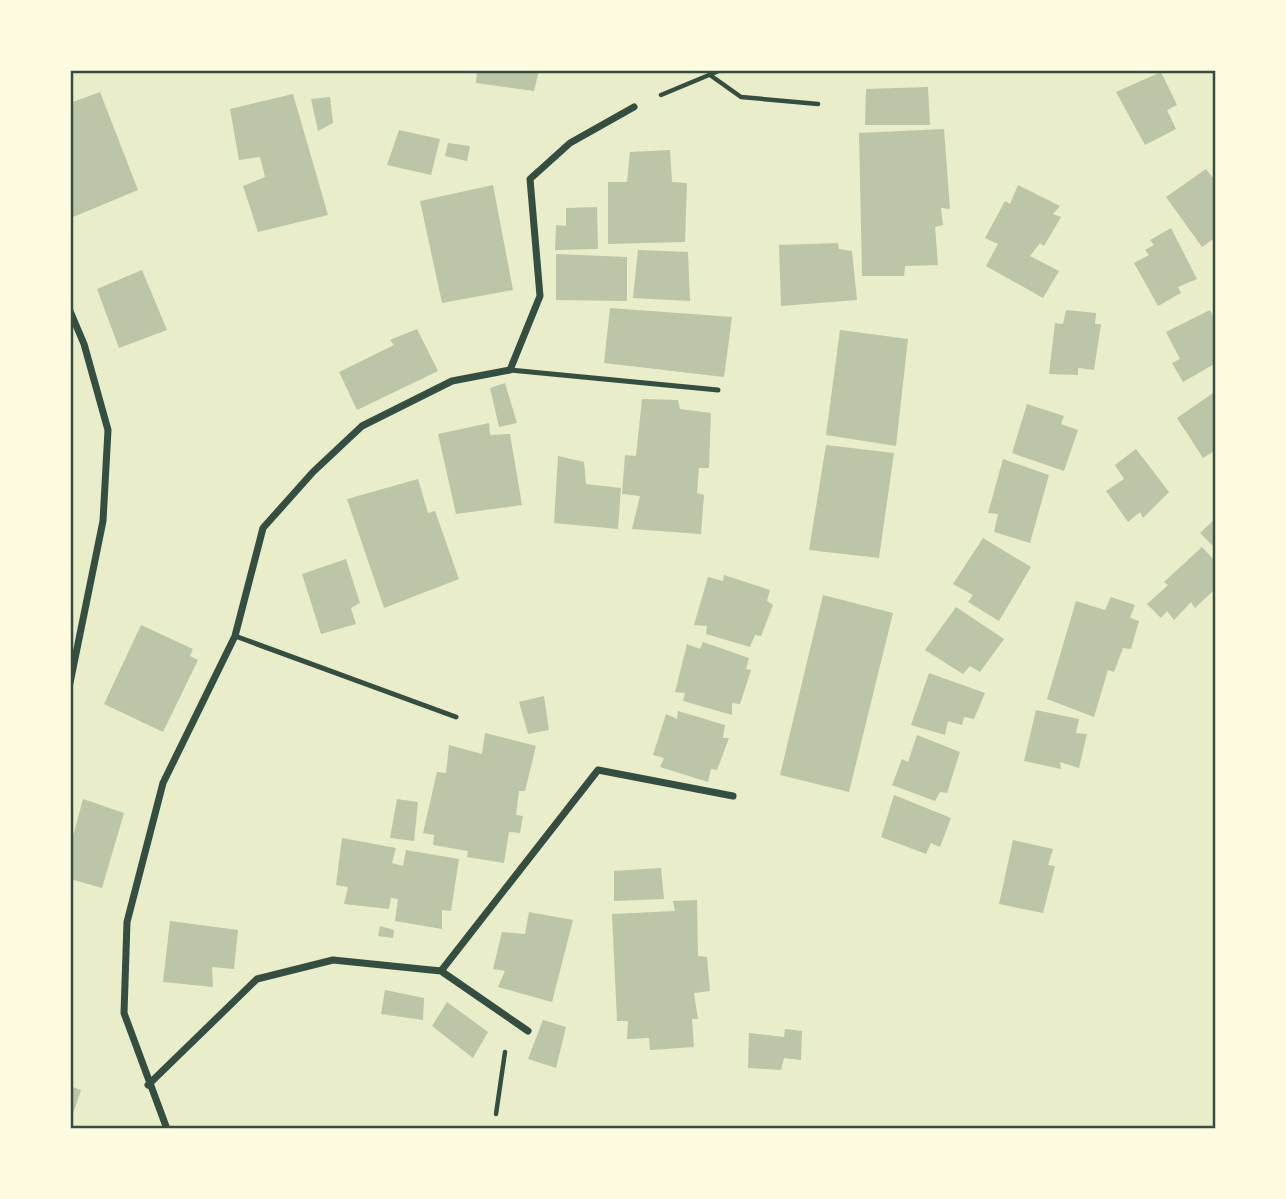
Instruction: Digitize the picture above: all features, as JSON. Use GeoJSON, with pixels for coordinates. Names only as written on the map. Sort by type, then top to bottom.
{"type":"FeatureCollection","features":[{"type":"Feature","properties":{"kind":"street"},"geometry":{"type":"LineString","coordinates":[[167,1129],[148,1085],[124,1013],[127,922],[163,783],[235,636],[263,528],[313,472],[362,426],[452,382],[510,370],[540,296],[530,179],[570,143],[635,107]]}},
{"type":"Feature","properties":{"kind":"street"},"geometry":{"type":"LineString","coordinates":[[70,311],[84,344],[108,430],[103,521],[70,683]]}},
{"type":"Feature","properties":{"kind":"street"},"geometry":{"type":"LineString","coordinates":[[442,971],[598,770],[733,796]]}},
{"type":"Feature","properties":{"kind":"street"},"geometry":{"type":"LineString","coordinates":[[148,1085],[257,979],[332,960],[442,971],[528,1031]]}},
{"type":"Feature","properties":{"kind":"lane"},"geometry":{"type":"LineString","coordinates":[[510,370],[719,390]]}},
{"type":"Feature","properties":{"kind":"lane"},"geometry":{"type":"LineString","coordinates":[[235,636],[456,717]]}},
{"type":"Feature","properties":{"kind":"path"},"geometry":{"type":"LineString","coordinates":[[635,107],[720,70]]}},
{"type":"Feature","properties":{"kind":"path"},"geometry":{"type":"LineString","coordinates":[[710,75],[741,97],[818,104]]}},
{"type":"Feature","properties":{"kind":"path"},"geometry":{"type":"LineString","coordinates":[[496,1114],[510,1016]]}},
{"type":"Feature","properties":{"kind":"building"},"geometry":{"type":"Polygon","coordinates":[[[477,70],[539,70],[534,91],[476,83],[477,70]]]}},
{"type":"Feature","properties":{"kind":"building"},"geometry":{"type":"Polygon","coordinates":[[[1161,72],[1177,105],[1167,110],[1176,129],[1145,145],[1116,92],[1161,72]]]}},
{"type":"Feature","properties":{"kind":"building"},"geometry":{"type":"Polygon","coordinates":[[[928,87],[930,125],[865,125],[866,89],[928,87]]]}},
{"type":"Feature","properties":{"kind":"building"},"geometry":{"type":"Polygon","coordinates":[[[100,92],[138,190],[73,217],[70,209],[70,103],[100,92]]]}},
{"type":"Feature","properties":{"kind":"building"},"geometry":{"type":"Polygon","coordinates":[[[293,94],[328,215],[258,232],[243,186],[265,177],[260,157],[239,160],[230,109],[293,94]]]}},
{"type":"Feature","properties":{"kind":"building"},"geometry":{"type":"Polygon","coordinates":[[[330,97],[333,123],[318,131],[311,99],[330,97]]]}},
{"type":"Feature","properties":{"kind":"building"},"geometry":{"type":"Polygon","coordinates":[[[944,129],[950,209],[941,208],[943,225],[935,227],[938,265],[905,266],[904,276],[862,276],[859,133],[944,129]]]}},
{"type":"Feature","properties":{"kind":"building"},"geometry":{"type":"Polygon","coordinates":[[[399,130],[440,139],[431,175],[387,165],[399,130]]]}},
{"type":"Feature","properties":{"kind":"building"},"geometry":{"type":"Polygon","coordinates":[[[448,143],[470,146],[467,161],[445,156],[448,143]]]}},
{"type":"Feature","properties":{"kind":"building"},"geometry":{"type":"Polygon","coordinates":[[[670,150],[672,182],[687,183],[685,242],[608,244],[608,182],[627,182],[630,152],[670,150]]]}},
{"type":"Feature","properties":{"kind":"building"},"geometry":{"type":"Polygon","coordinates":[[[1206,169],[1216,182],[1216,237],[1202,247],[1166,197],[1206,169]]]}},
{"type":"Feature","properties":{"kind":"building"},"geometry":{"type":"Polygon","coordinates":[[[493,185],[513,290],[442,303],[420,201],[493,185]]]}},
{"type":"Feature","properties":{"kind":"building"},"geometry":{"type":"Polygon","coordinates":[[[1018,185],[1060,206],[1053,214],[1061,217],[1044,246],[1040,243],[1030,256],[1059,271],[1043,298],[986,266],[998,244],[985,238],[1005,201],[1010,204],[1018,185]]]}},
{"type":"Feature","properties":{"kind":"building"},"geometry":{"type":"Polygon","coordinates":[[[597,207],[598,249],[555,250],[556,225],[566,226],[566,208],[597,207]]]}},
{"type":"Feature","properties":{"kind":"building"},"geometry":{"type":"Polygon","coordinates":[[[1171,228],[1197,279],[1178,287],[1181,293],[1158,306],[1134,263],[1149,255],[1145,250],[1154,245],[1150,240],[1171,228]]]}},
{"type":"Feature","properties":{"kind":"building"},"geometry":{"type":"Polygon","coordinates":[[[838,243],[839,249],[852,251],[857,300],[781,306],[779,245],[838,243]]]}},
{"type":"Feature","properties":{"kind":"building"},"geometry":{"type":"Polygon","coordinates":[[[638,250],[688,252],[690,301],[633,298],[638,250]]]}},
{"type":"Feature","properties":{"kind":"building"},"geometry":{"type":"Polygon","coordinates":[[[556,254],[627,257],[627,301],[556,300],[556,254]]]}},
{"type":"Feature","properties":{"kind":"building"},"geometry":{"type":"Polygon","coordinates":[[[142,270],[167,330],[119,348],[97,289],[142,270]]]}},
{"type":"Feature","properties":{"kind":"building"},"geometry":{"type":"Polygon","coordinates":[[[610,308],[732,317],[724,377],[604,363],[610,308]]]}},
{"type":"Feature","properties":{"kind":"building"},"geometry":{"type":"Polygon","coordinates":[[[1066,310],[1096,313],[1095,324],[1101,324],[1094,370],[1078,368],[1078,375],[1049,374],[1055,323],[1063,324],[1066,310]]]}},
{"type":"Feature","properties":{"kind":"building"},"geometry":{"type":"Polygon","coordinates":[[[1210,310],[1216,321],[1216,363],[1183,382],[1172,363],[1180,359],[1166,332],[1210,310]]]}},
{"type":"Feature","properties":{"kind":"building"},"geometry":{"type":"Polygon","coordinates":[[[417,329],[438,371],[357,410],[339,372],[394,345],[390,340],[417,329]]]}},
{"type":"Feature","properties":{"kind":"building"},"geometry":{"type":"Polygon","coordinates":[[[840,330],[908,339],[896,446],[826,435],[840,330]]]}},
{"type":"Feature","properties":{"kind":"building"},"geometry":{"type":"Polygon","coordinates":[[[505,383],[517,423],[499,427],[490,388],[505,383]]]}},
{"type":"Feature","properties":{"kind":"building"},"geometry":{"type":"Polygon","coordinates":[[[1216,391],[1216,450],[1203,458],[1177,418],[1216,391]]]}},
{"type":"Feature","properties":{"kind":"building"},"geometry":{"type":"Polygon","coordinates":[[[642,399],[678,400],[680,409],[711,413],[709,468],[699,468],[697,493],[704,495],[701,534],[632,529],[640,496],[622,494],[625,455],[636,456],[642,399]]]}},
{"type":"Feature","properties":{"kind":"building"},"geometry":{"type":"Polygon","coordinates":[[[1027,404],[1064,416],[1061,424],[1078,430],[1064,471],[1012,453],[1027,404]]]}},
{"type":"Feature","properties":{"kind":"building"},"geometry":{"type":"Polygon","coordinates":[[[489,423],[490,435],[510,434],[522,505],[456,514],[438,434],[489,423]]]}},
{"type":"Feature","properties":{"kind":"building"},"geometry":{"type":"Polygon","coordinates":[[[826,445],[894,453],[879,558],[809,550],[826,445]]]}},
{"type":"Feature","properties":{"kind":"building"},"geometry":{"type":"Polygon","coordinates":[[[1136,449],[1169,492],[1143,518],[1140,512],[1128,522],[1106,491],[1124,479],[1115,465],[1136,449]]]}},
{"type":"Feature","properties":{"kind":"building"},"geometry":{"type":"Polygon","coordinates":[[[558,456],[584,462],[586,484],[621,488],[618,529],[554,523],[558,456]]]}},
{"type":"Feature","properties":{"kind":"building"},"geometry":{"type":"Polygon","coordinates":[[[1003,459],[1049,475],[1030,543],[994,532],[998,514],[988,513],[1003,459]]]}},
{"type":"Feature","properties":{"kind":"building"},"geometry":{"type":"Polygon","coordinates":[[[418,479],[428,513],[435,511],[459,579],[384,608],[347,499],[418,479]]]}},
{"type":"Feature","properties":{"kind":"building"},"geometry":{"type":"Polygon","coordinates":[[[1216,518],[1216,549],[1200,533],[1216,518]]]}},
{"type":"Feature","properties":{"kind":"building"},"geometry":{"type":"Polygon","coordinates":[[[983,538],[1031,567],[999,621],[968,602],[973,595],[953,584],[983,538]]]}},
{"type":"Feature","properties":{"kind":"building"},"geometry":{"type":"Polygon","coordinates":[[[1202,547],[1216,562],[1216,588],[1195,608],[1191,602],[1174,620],[1167,611],[1161,618],[1147,604],[1168,585],[1164,582],[1202,547]]]}},
{"type":"Feature","properties":{"kind":"building"},"geometry":{"type":"Polygon","coordinates":[[[346,559],[360,603],[351,608],[356,624],[321,634],[302,574],[346,559]]]}},
{"type":"Feature","properties":{"kind":"building"},"geometry":{"type":"Polygon","coordinates":[[[724,575],[770,590],[767,601],[773,605],[761,636],[755,635],[750,647],[706,634],[707,626],[694,625],[708,577],[723,581],[724,575]]]}},
{"type":"Feature","properties":{"kind":"building"},"geometry":{"type":"Polygon","coordinates":[[[823,595],[893,613],[849,792],[780,775],[823,595]]]}},
{"type":"Feature","properties":{"kind":"building"},"geometry":{"type":"Polygon","coordinates":[[[1111,597],[1135,605],[1130,618],[1139,621],[1131,649],[1123,648],[1114,672],[1108,670],[1094,717],[1047,699],[1076,601],[1105,610],[1111,597]]]}},
{"type":"Feature","properties":{"kind":"building"},"geometry":{"type":"Polygon","coordinates":[[[956,607],[1004,639],[980,672],[970,666],[963,674],[925,650],[956,607]]]}},
{"type":"Feature","properties":{"kind":"building"},"geometry":{"type":"Polygon","coordinates":[[[141,625],[193,649],[190,656],[198,660],[163,732],[104,704],[141,625]]]}},
{"type":"Feature","properties":{"kind":"building"},"geometry":{"type":"Polygon","coordinates":[[[703,642],[749,658],[746,669],[751,670],[740,704],[732,703],[732,715],[683,701],[685,693],[675,692],[687,644],[700,649],[703,642]]]}},
{"type":"Feature","properties":{"kind":"building"},"geometry":{"type":"Polygon","coordinates":[[[929,673],[985,693],[974,719],[964,717],[962,725],[948,721],[945,735],[911,725],[929,673]]]}},
{"type":"Feature","properties":{"kind":"building"},"geometry":{"type":"Polygon","coordinates":[[[544,696],[549,730],[528,734],[519,702],[544,696]]]}},
{"type":"Feature","properties":{"kind":"building"},"geometry":{"type":"Polygon","coordinates":[[[1036,710],[1079,719],[1076,733],[1087,734],[1079,768],[1060,762],[1061,769],[1024,761],[1036,710]]]}},
{"type":"Feature","properties":{"kind":"building"},"geometry":{"type":"Polygon","coordinates":[[[678,711],[725,725],[723,738],[729,738],[717,770],[711,769],[708,782],[660,767],[664,758],[653,755],[666,714],[677,719],[678,711]]]}},
{"type":"Feature","properties":{"kind":"building"},"geometry":{"type":"Polygon","coordinates":[[[485,733],[536,746],[525,791],[519,791],[516,815],[523,816],[520,833],[509,832],[504,863],[467,857],[468,851],[433,845],[434,835],[423,833],[437,772],[446,773],[449,745],[482,754],[485,733]]]}},
{"type":"Feature","properties":{"kind":"building"},"geometry":{"type":"Polygon","coordinates":[[[917,735],[960,752],[947,793],[940,792],[935,801],[892,785],[902,759],[908,762],[917,735]]]}},
{"type":"Feature","properties":{"kind":"building"},"geometry":{"type":"Polygon","coordinates":[[[894,795],[951,818],[940,847],[931,843],[926,854],[881,837],[894,795]]]}},
{"type":"Feature","properties":{"kind":"building"},"geometry":{"type":"Polygon","coordinates":[[[83,799],[124,813],[102,888],[70,879],[70,847],[83,799]]]}},
{"type":"Feature","properties":{"kind":"building"},"geometry":{"type":"Polygon","coordinates":[[[397,799],[418,802],[414,841],[390,838],[397,799]]]}},
{"type":"Feature","properties":{"kind":"building"},"geometry":{"type":"Polygon","coordinates":[[[342,838],[396,848],[392,863],[403,866],[406,850],[459,859],[451,911],[442,910],[442,929],[395,921],[398,899],[391,898],[389,909],[344,904],[348,887],[336,885],[342,838]]]}},
{"type":"Feature","properties":{"kind":"building"},"geometry":{"type":"Polygon","coordinates":[[[1013,840],[1053,849],[1048,865],[1055,866],[1043,913],[999,904],[1013,840]]]}},
{"type":"Feature","properties":{"kind":"building"},"geometry":{"type":"Polygon","coordinates":[[[661,868],[664,899],[614,901],[614,871],[661,868]]]}},
{"type":"Feature","properties":{"kind":"building"},"geometry":{"type":"Polygon","coordinates":[[[697,900],[698,956],[707,957],[710,991],[694,993],[698,1019],[692,1019],[694,1047],[650,1050],[649,1038],[627,1039],[628,1021],[617,1021],[612,914],[675,911],[673,901],[697,900]]]}},
{"type":"Feature","properties":{"kind":"building"},"geometry":{"type":"Polygon","coordinates":[[[529,912],[573,920],[552,1002],[498,987],[505,971],[493,969],[502,932],[525,934],[529,912]]]}},
{"type":"Feature","properties":{"kind":"building"},"geometry":{"type":"Polygon","coordinates":[[[170,921],[238,930],[234,969],[212,967],[213,987],[163,982],[170,921]]]}},
{"type":"Feature","properties":{"kind":"building"},"geometry":{"type":"Polygon","coordinates":[[[380,926],[394,930],[393,938],[378,936],[380,926]]]}},
{"type":"Feature","properties":{"kind":"building"},"geometry":{"type":"Polygon","coordinates":[[[385,990],[424,998],[423,1020],[381,1014],[385,990]]]}},
{"type":"Feature","properties":{"kind":"building"},"geometry":{"type":"Polygon","coordinates":[[[447,1002],[488,1032],[473,1058],[432,1026],[447,1002]]]}},
{"type":"Feature","properties":{"kind":"building"},"geometry":{"type":"Polygon","coordinates":[[[543,1020],[566,1027],[556,1068],[528,1059],[543,1020]]]}},
{"type":"Feature","properties":{"kind":"building"},"geometry":{"type":"Polygon","coordinates":[[[785,1029],[802,1031],[801,1060],[784,1058],[781,1070],[748,1068],[749,1033],[784,1037],[785,1029]]]}},
{"type":"Feature","properties":{"kind":"building"},"geometry":{"type":"Polygon","coordinates":[[[70,1086],[81,1090],[70,1123],[70,1086]]]}}]}
